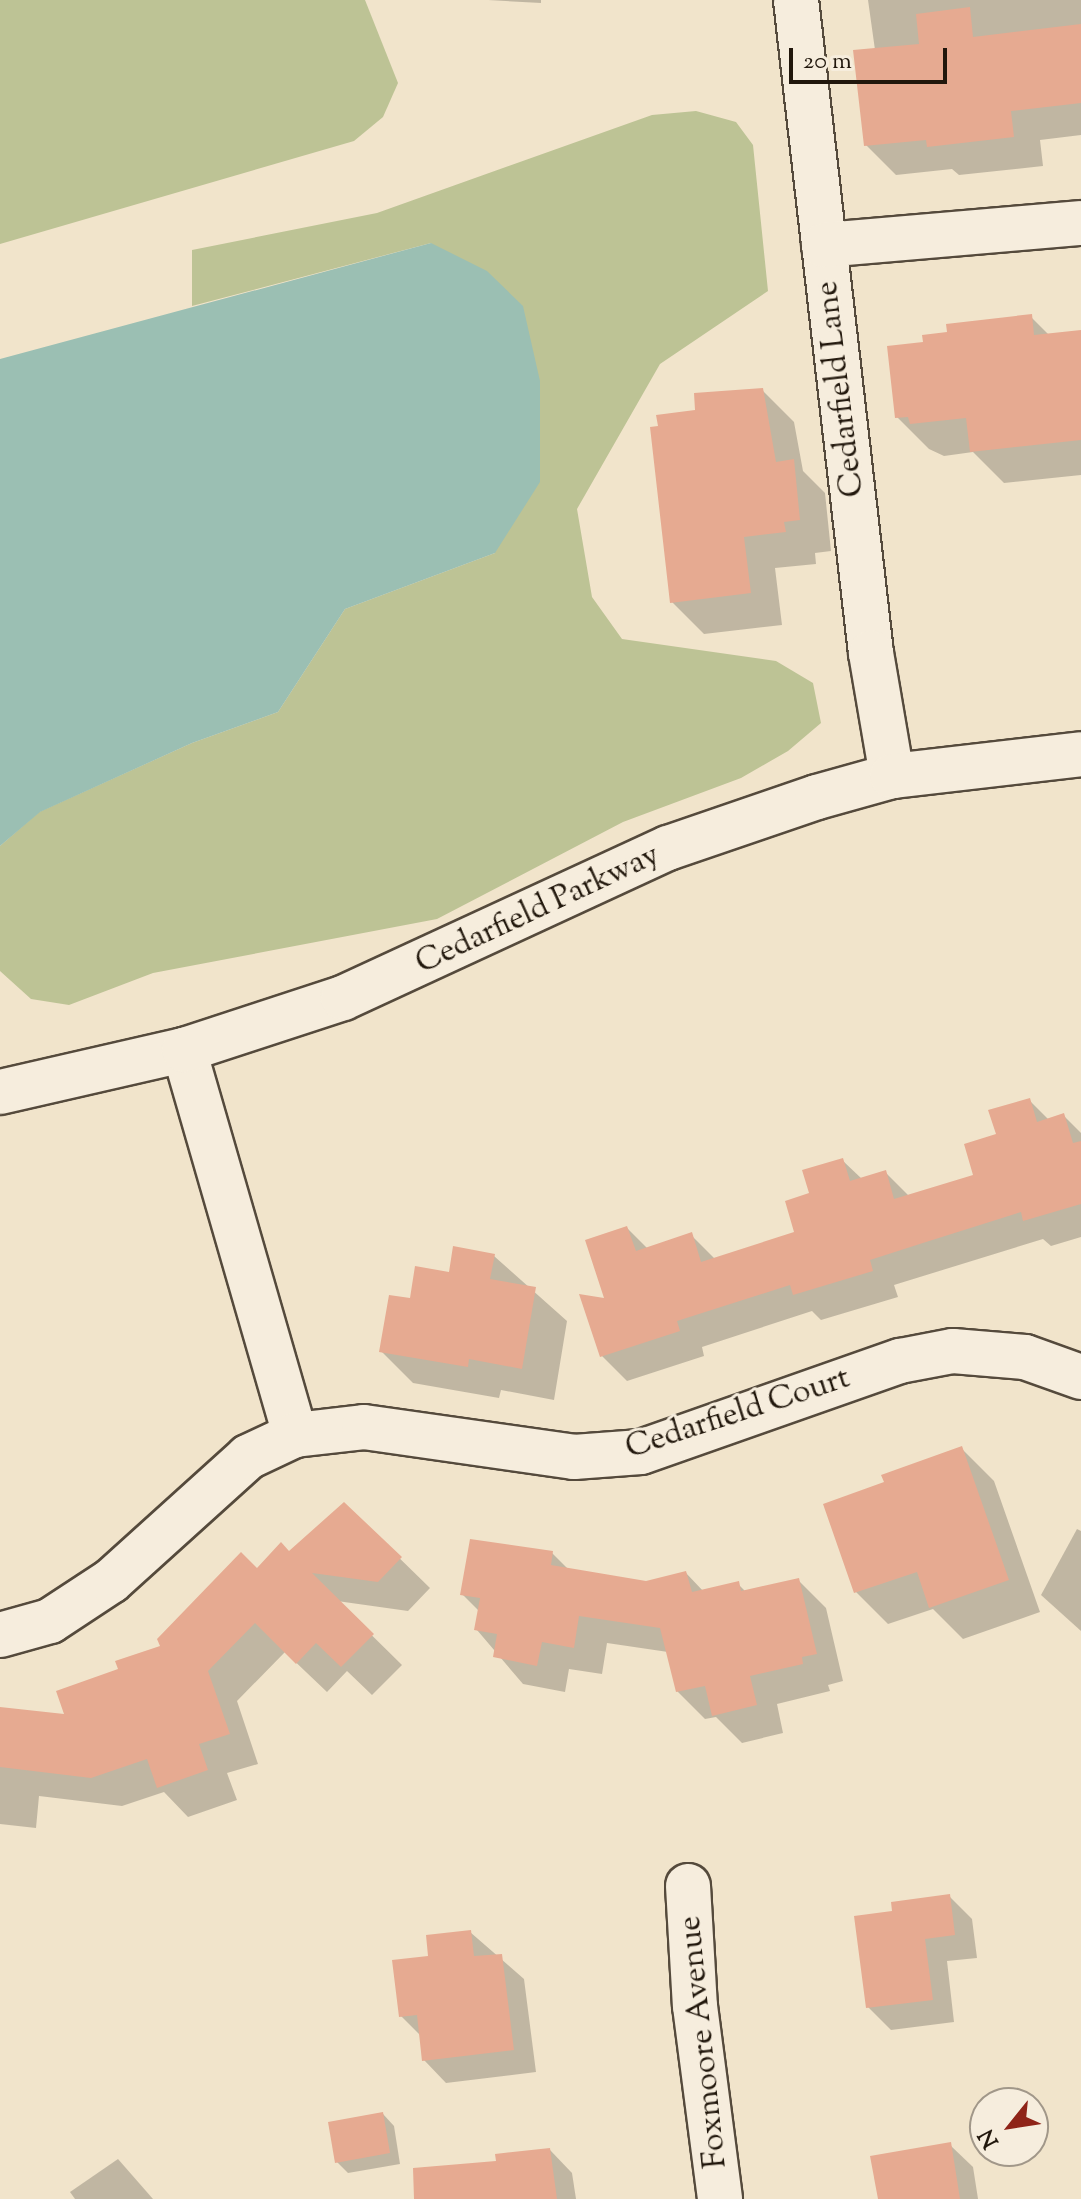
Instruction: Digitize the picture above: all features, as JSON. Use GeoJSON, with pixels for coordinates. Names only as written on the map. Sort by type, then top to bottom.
{"type":"FeatureCollection","features":[{"type":"Feature","properties":{"kind":"street","name":"Cedarfield Lane"},"geometry":{"type":"LineString","coordinates":[[796,0],[871,653],[892,776]]}},
{"type":"Feature","properties":{"kind":"street"},"geometry":{"type":"LineString","coordinates":[[824,245],[1081,223]]}},
{"type":"Feature","properties":{"kind":"street","name":"Cedarfield Parkway"},"geometry":{"type":"LineString","coordinates":[[0,1092],[184,1050],[343,998],[668,848],[892,776],[1081,754]]}},
{"type":"Feature","properties":{"kind":"street"},"geometry":{"type":"LineString","coordinates":[[184,1050],[295,1435]]}},
{"type":"Feature","properties":{"kind":"street","name":"Cedarfield Court"},"geometry":{"type":"LineString","coordinates":[[0,1635],[50,1621],[111,1581],[248,1457],[295,1435],[364,1427],[574,1457],[641,1452],[900,1361],[953,1351],[1025,1357],[1081,1377]]}},
{"type":"Feature","properties":{"kind":"street","name":"Foxmoore Avenue"},"geometry":{"type":"LineString","coordinates":[[688,1886],[695,2006],[720,2199]]}},
{"type":"Feature","properties":{"kind":"green space"},"geometry":{"type":"Polygon","coordinates":[[[0,0],[365,0],[398,83],[383,117],[354,141],[0,244],[0,0]]]}},
{"type":"Feature","properties":{"kind":"green space"},"geometry":{"type":"Polygon","coordinates":[[[696,111],[736,122],[753,145],[768,291],[660,364],[577,509],[592,597],[622,639],[776,661],[813,683],[821,723],[788,751],[741,778],[623,822],[437,919],[153,973],[69,1005],[31,999],[0,971],[0,846],[39,812],[192,743],[278,712],[345,609],[495,553],[431,243],[192,306],[192,250],[377,213],[652,115],[696,111]]]}},
{"type":"Feature","properties":{"kind":"water"},"geometry":{"type":"Polygon","coordinates":[[[431,243],[487,271],[523,306],[540,381],[540,482],[495,553],[345,609],[278,712],[192,743],[40,812],[0,846],[0,359],[431,243]]]}},
{"type":"Feature","properties":{"kind":"building"},"geometry":{"type":"Polygon","coordinates":[[[970,7],[973,37],[1081,24],[1081,103],[1011,111],[1014,137],[927,147],[926,140],[864,146],[853,50],[919,44],[916,14],[970,7]]]}},
{"type":"Feature","properties":{"kind":"building"},"geometry":{"type":"Polygon","coordinates":[[[1032,314],[1034,335],[1081,330],[1081,440],[970,452],[966,418],[910,424],[908,417],[895,418],[887,346],[923,342],[922,335],[947,332],[946,324],[1032,314]]]}},
{"type":"Feature","properties":{"kind":"building"},"geometry":{"type":"Polygon","coordinates":[[[763,388],[776,462],[794,459],[800,520],[784,522],[786,532],[744,537],[751,593],[670,603],[650,427],[658,426],[656,415],[695,410],[694,393],[763,388]]]}},
{"type":"Feature","properties":{"kind":"building"},"geometry":{"type":"Polygon","coordinates":[[[1030,1098],[1037,1122],[1064,1113],[1073,1143],[1081,1141],[1081,1204],[1023,1221],[1021,1212],[926,1242],[870,1260],[873,1271],[793,1295],[790,1285],[677,1321],[680,1331],[600,1357],[579,1294],[604,1298],[585,1240],[627,1226],[636,1251],[692,1232],[701,1262],[794,1232],[785,1201],[809,1193],[802,1170],[843,1158],[850,1181],[886,1170],[894,1199],[973,1175],[964,1144],[996,1134],[988,1110],[1030,1098]]]}},
{"type":"Feature","properties":{"kind":"building"},"geometry":{"type":"Polygon","coordinates":[[[453,1246],[495,1254],[490,1279],[536,1287],[522,1369],[469,1359],[468,1367],[379,1352],[389,1295],[410,1298],[415,1266],[449,1272],[453,1246]]]}},
{"type":"Feature","properties":{"kind":"building"},"geometry":{"type":"Polygon","coordinates":[[[962,1446],[1009,1580],[929,1608],[917,1572],[854,1593],[823,1504],[884,1482],[881,1475],[962,1446]]]}},
{"type":"Feature","properties":{"kind":"building"},"geometry":{"type":"Polygon","coordinates":[[[344,1502],[402,1557],[378,1582],[312,1573],[374,1634],[341,1667],[316,1643],[296,1664],[255,1623],[208,1671],[230,1734],[199,1744],[208,1770],[157,1788],[147,1759],[91,1778],[0,1767],[0,1707],[64,1714],[56,1691],[118,1669],[115,1661],[160,1646],[157,1639],[241,1552],[257,1568],[281,1542],[289,1551],[344,1502]]]}},
{"type":"Feature","properties":{"kind":"building"},"geometry":{"type":"Polygon","coordinates":[[[470,1539],[553,1551],[551,1565],[646,1581],[686,1571],[692,1592],[739,1581],[741,1591],[799,1578],[817,1654],[802,1657],[803,1664],[750,1676],[757,1705],[712,1716],[705,1686],[676,1692],[660,1628],[579,1616],[574,1648],[542,1642],[537,1666],[493,1657],[497,1634],[474,1630],[480,1598],[460,1595],[470,1539]]]}},
{"type":"Feature","properties":{"kind":"building"},"geometry":{"type":"Polygon","coordinates":[[[950,1894],[955,1935],[925,1939],[933,2000],[866,2008],[854,1916],[892,1911],[891,1902],[950,1894]]]}},
{"type":"Feature","properties":{"kind":"building"},"geometry":{"type":"Polygon","coordinates":[[[471,1930],[474,1956],[502,1954],[514,2050],[422,2061],[417,2015],[399,2017],[392,1960],[428,1956],[426,1935],[471,1930]]]}},
{"type":"Feature","properties":{"kind":"building"},"geometry":{"type":"Polygon","coordinates":[[[383,2112],[390,2153],[335,2163],[328,2122],[383,2112]]]}},
{"type":"Feature","properties":{"kind":"building"},"geometry":{"type":"Polygon","coordinates":[[[951,2142],[960,2199],[878,2199],[870,2156],[951,2142]]]}},
{"type":"Feature","properties":{"kind":"building"},"geometry":{"type":"Polygon","coordinates":[[[550,2148],[557,2199],[414,2199],[413,2168],[496,2161],[495,2154],[550,2148]]]}}]}
